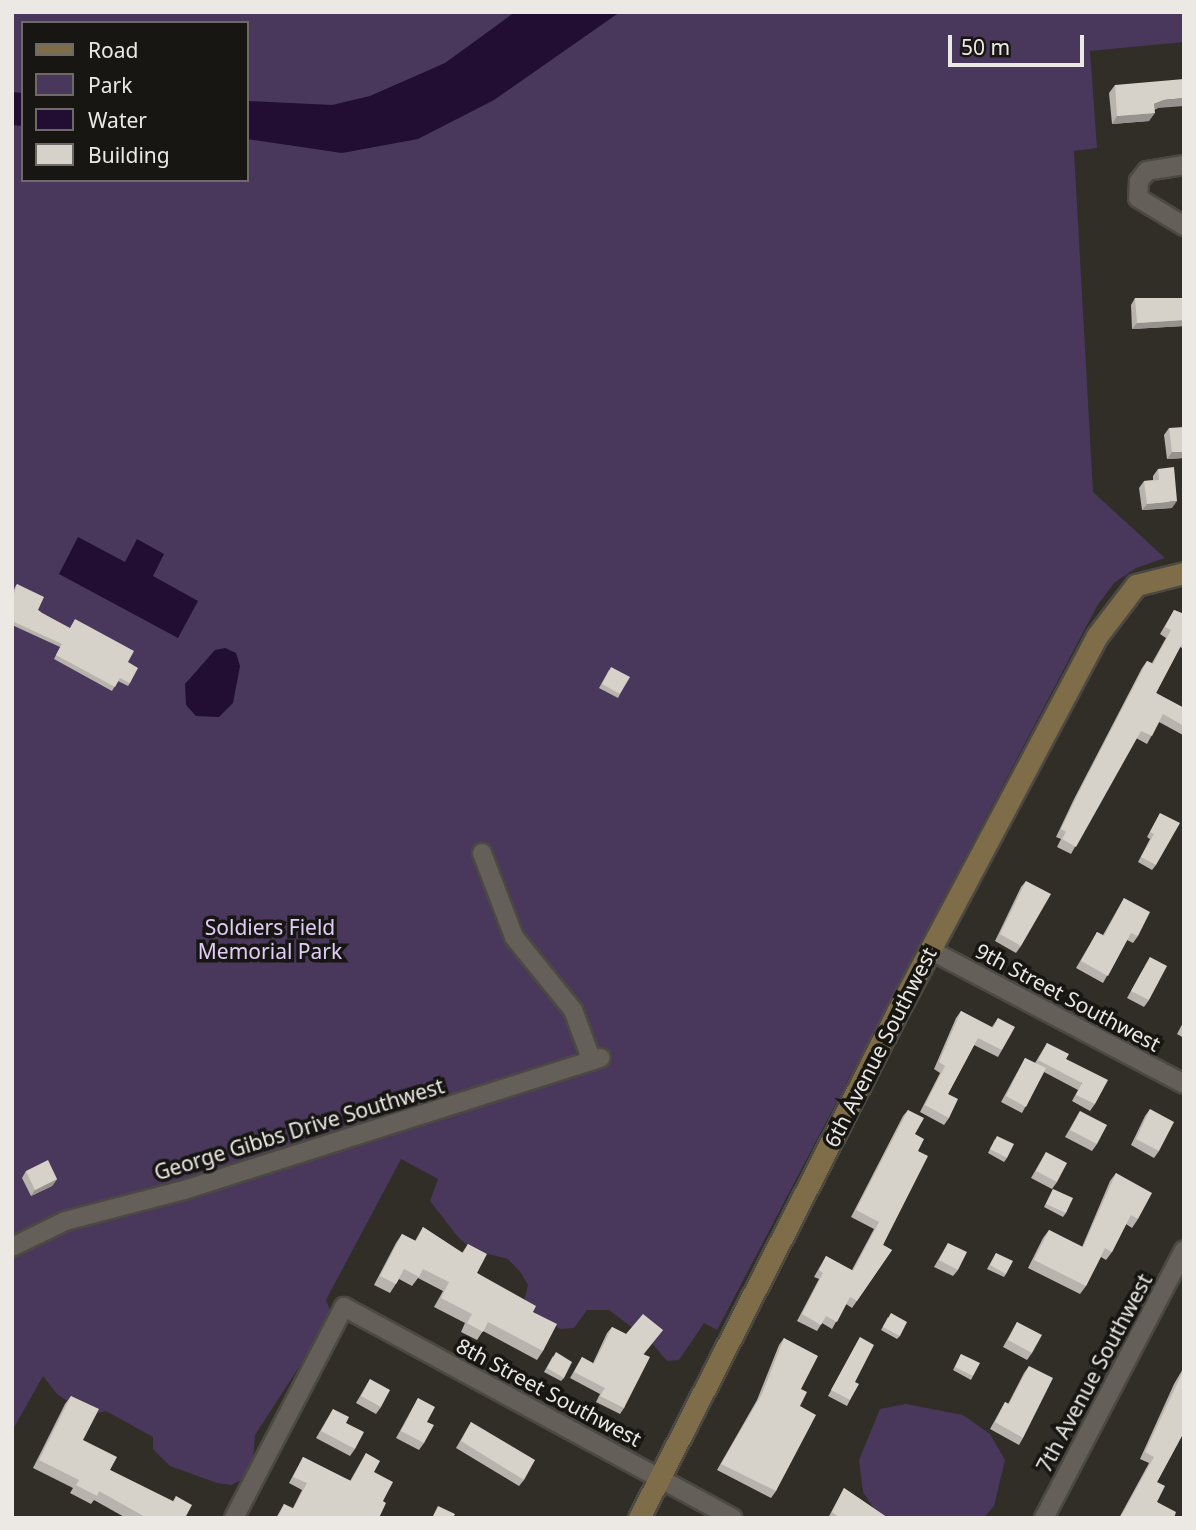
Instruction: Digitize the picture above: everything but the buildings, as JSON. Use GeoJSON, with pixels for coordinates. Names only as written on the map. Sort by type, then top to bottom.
{"type":"FeatureCollection","features":[{"type":"Feature","properties":{"kind":"street"},"geometry":{"type":"LineString","coordinates":[[1184,165],[1147,171],[1139,181],[1138,198],[1184,226]]}},
{"type":"Feature","properties":{"kind":"street","name":"6th Avenue Southwest"},"geometry":{"type":"LineString","coordinates":[[639,1518],[930,950],[1097,636],[1136,585],[1184,573]]}},
{"type":"Feature","properties":{"kind":"street","name":"George Gibbs Drive Southwest"},"geometry":{"type":"LineString","coordinates":[[12,1247],[65,1222],[184,1190],[597,1059],[573,1010],[514,937],[482,853]]}},
{"type":"Feature","properties":{"kind":"street","name":"9th Street Southwest"},"geometry":{"type":"LineString","coordinates":[[930,950],[1184,1084]]}},
{"type":"Feature","properties":{"kind":"street","name":"7th Avenue Southwest"},"geometry":{"type":"LineString","coordinates":[[1044,1518],[1184,1250]]}},
{"type":"Feature","properties":{"kind":"street","name":"8th Street Southwest"},"geometry":{"type":"LineString","coordinates":[[234,1518],[344,1307],[732,1518]]}},
{"type":"Feature","properties":{"kind":"green space","name":"Soldiers Field Memorial Park"},"geometry":{"type":"Polygon","coordinates":[[[12,12],[1184,12],[1184,42],[1090,51],[1097,148],[1074,151],[1093,492],[1165,558],[1136,568],[1114,583],[1097,606],[717,1330],[704,1323],[679,1360],[667,1361],[650,1341],[609,1310],[587,1310],[574,1328],[560,1329],[524,1302],[528,1285],[508,1259],[472,1250],[457,1236],[430,1201],[438,1179],[401,1159],[326,1300],[331,1313],[323,1330],[255,1435],[253,1460],[243,1479],[231,1485],[217,1483],[170,1466],[153,1449],[153,1437],[106,1411],[94,1414],[78,1408],[57,1394],[43,1376],[12,1431],[12,12]]]}},
{"type":"Feature","properties":{"kind":"green space"},"geometry":{"type":"Polygon","coordinates":[[[906,1404],[963,1415],[990,1434],[1005,1460],[994,1506],[984,1518],[884,1518],[876,1512],[863,1492],[859,1460],[880,1409],[906,1404]]]}},
{"type":"Feature","properties":{"kind":"water"},"geometry":{"type":"Polygon","coordinates":[[[515,12],[620,12],[494,100],[418,139],[342,153],[248,139],[248,101],[332,105],[370,96],[445,63],[515,12]]]}},
{"type":"Feature","properties":{"kind":"water"},"geometry":{"type":"Polygon","coordinates":[[[12,92],[21,93],[21,126],[12,125],[12,92]]]}},
{"type":"Feature","properties":{"kind":"water"},"geometry":{"type":"Polygon","coordinates":[[[78,537],[125,562],[137,539],[164,554],[153,576],[198,601],[178,638],[59,574],[78,537]]]}},
{"type":"Feature","properties":{"kind":"water"},"geometry":{"type":"Polygon","coordinates":[[[225,648],[236,653],[240,666],[233,703],[219,717],[196,716],[186,705],[185,684],[215,650],[225,648]]]}}]}
